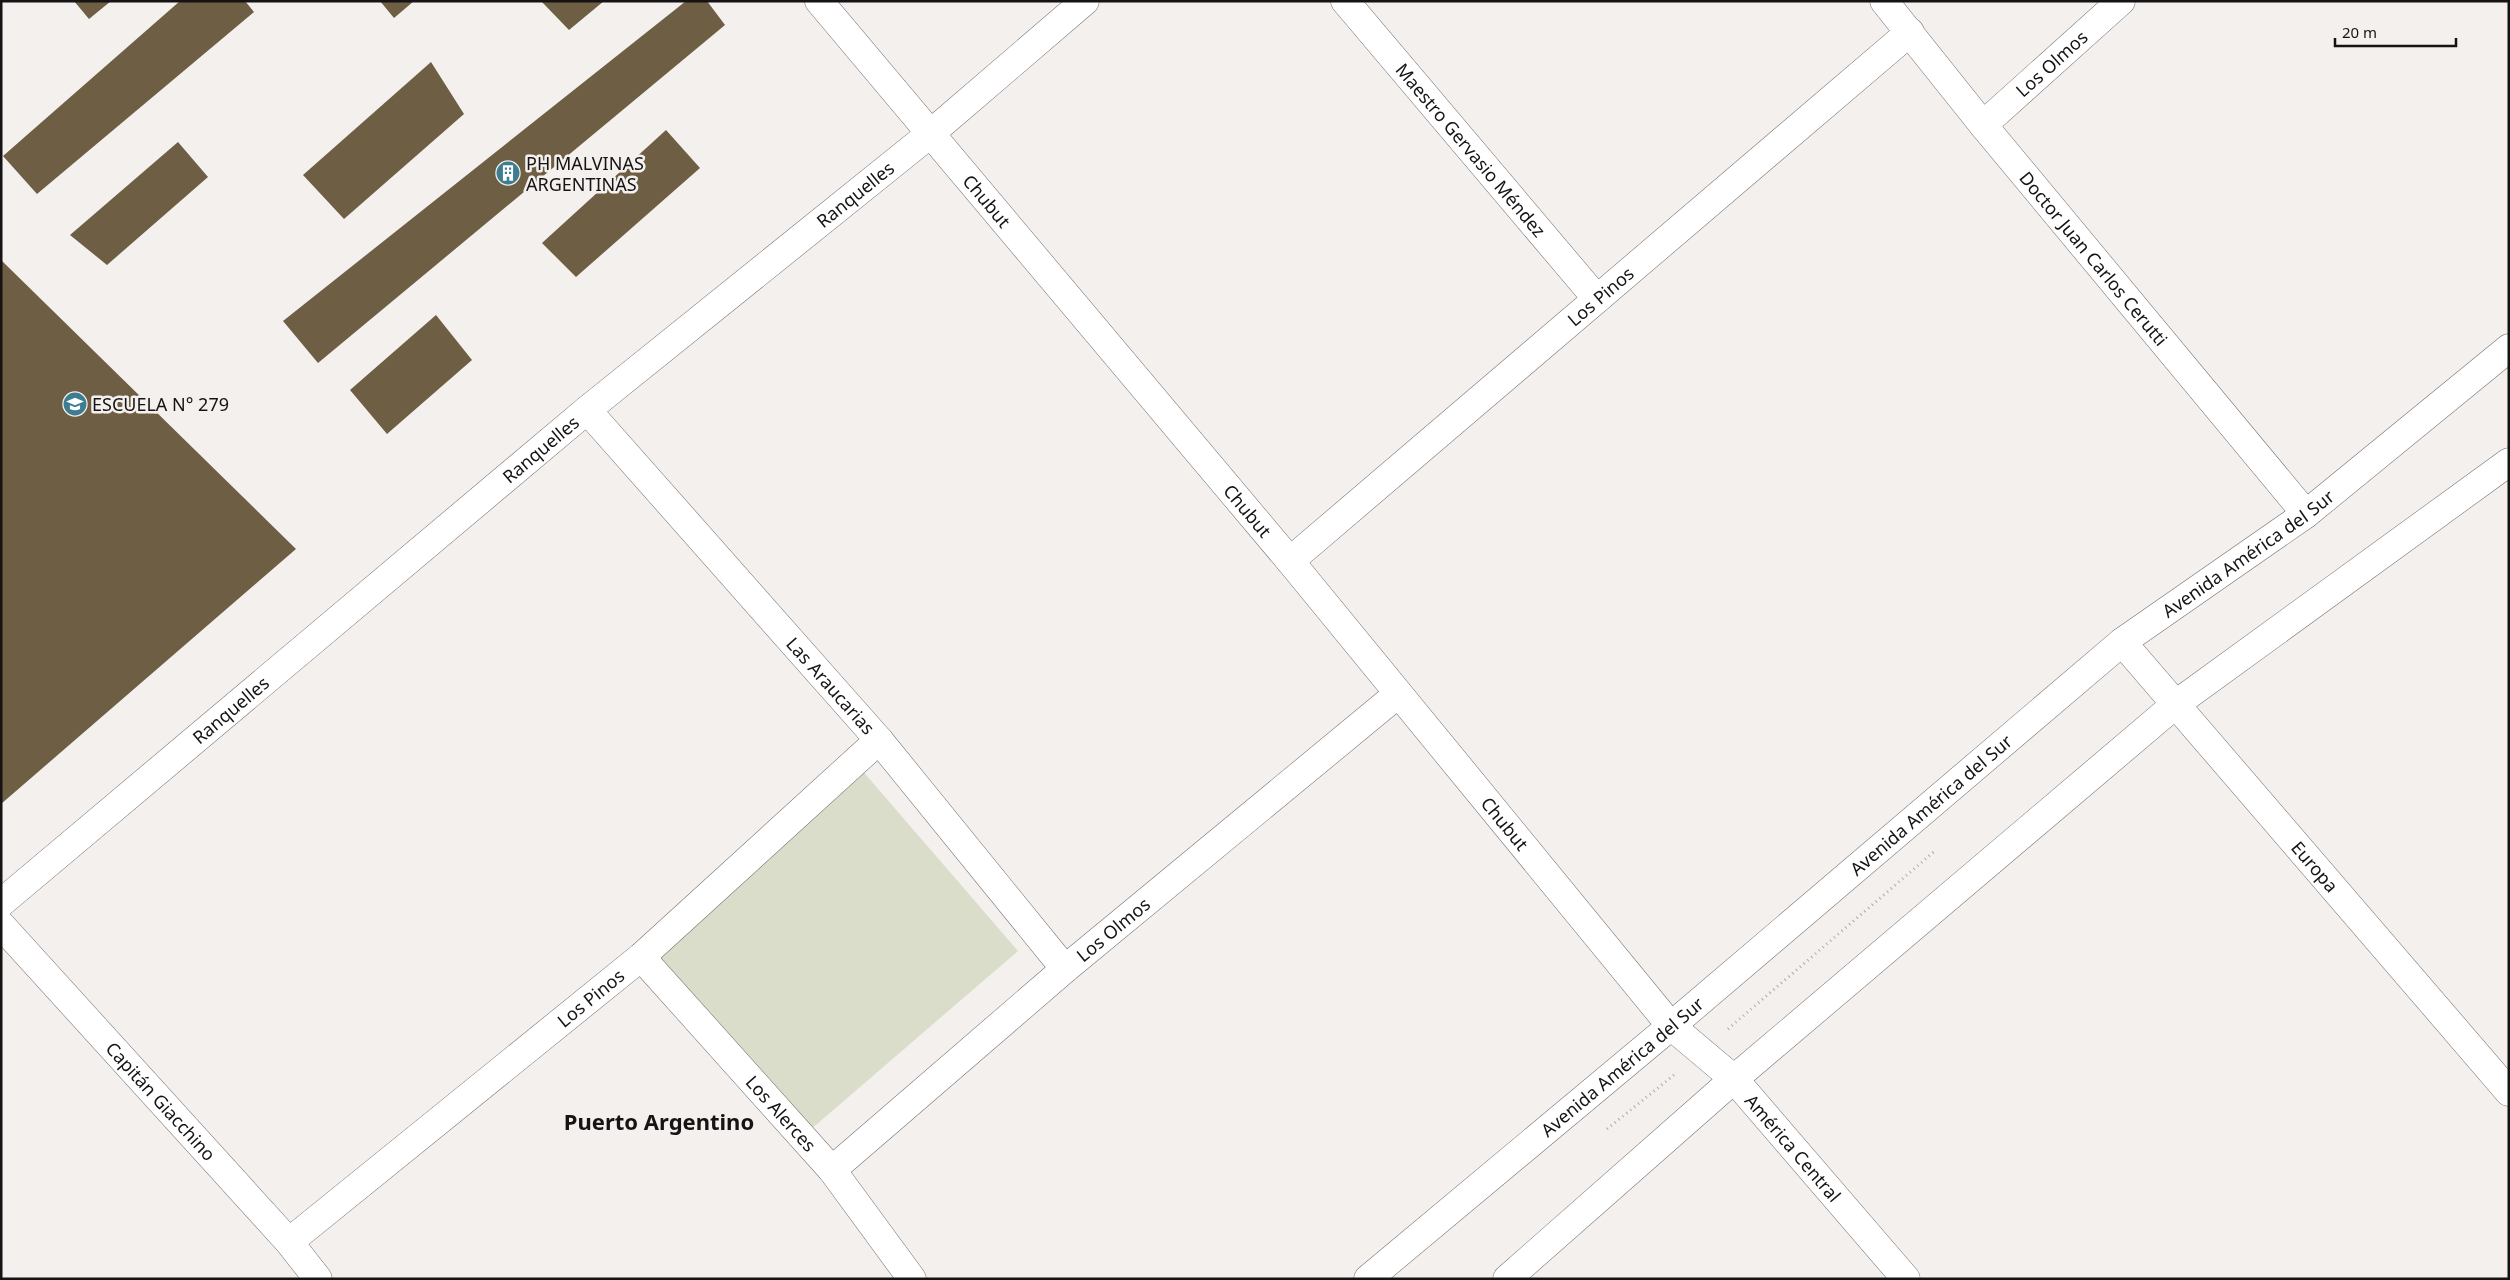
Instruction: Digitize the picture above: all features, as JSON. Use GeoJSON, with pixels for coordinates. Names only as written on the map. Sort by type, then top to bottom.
{"type":"FeatureCollection","features":[{"type":"Feature","properties":{"kind":"street","name":"Chubut"},"geometry":{"type":"LineString","coordinates":[[819,1],[1290,561],[1670,1026]]}},
{"type":"Feature","properties":{"kind":"street","name":"Ranquelles"},"geometry":{"type":"LineString","coordinates":[[1,903],[587,410],[930,134],[1086,1]]}},
{"type":"Feature","properties":{"kind":"street","name":"Maestro Gervasio Méndez"},"geometry":{"type":"LineString","coordinates":[[1345,1],[1597,299]]}},
{"type":"Feature","properties":{"kind":"street","name":"Doctor Juan Carlos Cerutti"},"geometry":{"type":"LineString","coordinates":[[1884,1],[1983,125],[2306,514]]}},
{"type":"Feature","properties":{"kind":"street","name":"Los Olmos"},"geometry":{"type":"LineString","coordinates":[[1983,125],[2121,1]]}},
{"type":"Feature","properties":{"kind":"street","name":"Los Pinos"},"geometry":{"type":"LineString","coordinates":[[1290,561],[1910,32]]}},
{"type":"Feature","properties":{"kind":"street","name":"Avenida América del Sur"},"geometry":{"type":"LineString","coordinates":[[1368,1279],[1670,1026],[2122,642],[2306,514],[2509,348]]}},
{"type":"Feature","properties":{"kind":"street","name":"Las Araucarias"},"geometry":{"type":"LineString","coordinates":[[587,410],[879,740],[1065,969]]}},
{"type":"Feature","properties":{"kind":"street"},"geometry":{"type":"LineString","coordinates":[[1507,1279],[1734,1080],[2176,704],[2509,462]]}},
{"type":"Feature","properties":{"kind":"street","name":"Europa"},"geometry":{"type":"LineString","coordinates":[[2122,642],[2509,1092]]}},
{"type":"Feature","properties":{"kind":"street","name":"Los Olmos"},"geometry":{"type":"LineString","coordinates":[[832,1170],[1065,969],[1398,694]]}},
{"type":"Feature","properties":{"kind":"street","name":"Los Pinos"},"geometry":{"type":"LineString","coordinates":[[288,1242],[641,957],[879,740]]}},
{"type":"Feature","properties":{"kind":"street","name":"Capitán Giacchino"},"geometry":{"type":"LineString","coordinates":[[1,925],[288,1242],[318,1279]]}},
{"type":"Feature","properties":{"kind":"street","name":"Los Alerces"},"geometry":{"type":"LineString","coordinates":[[641,957],[832,1170],[912,1279]]}},
{"type":"Feature","properties":{"kind":"street","name":"América Central"},"geometry":{"type":"LineString","coordinates":[[1670,1026],[1734,1080],[1906,1279]]}},
{"type":"Feature","properties":{"kind":"green space"},"geometry":{"type":"Polygon","coordinates":[[[860,768],[1018,951],[810,1130],[652,947],[860,768]]]}},
{"type":"Feature","properties":{"kind":"building"},"geometry":{"type":"Polygon","coordinates":[[[74,1],[111,1],[89,19],[74,1]]]}},
{"type":"Feature","properties":{"kind":"building"},"geometry":{"type":"Polygon","coordinates":[[[180,1],[245,1],[254,12],[37,194],[3,156],[180,1]]]}},
{"type":"Feature","properties":{"kind":"building"},"geometry":{"type":"Polygon","coordinates":[[[380,1],[414,1],[394,18],[380,1]]]}},
{"type":"Feature","properties":{"kind":"building"},"geometry":{"type":"Polygon","coordinates":[[[541,1],[604,1],[569,30],[541,1]]]}},
{"type":"Feature","properties":{"kind":"building","name":"PH MALVINAS ARGENTINAS"},"geometry":{"type":"Polygon","coordinates":[[[686,1],[707,1],[725,25],[318,363],[283,321],[686,1]]]}},
{"type":"Feature","properties":{"kind":"building"},"geometry":{"type":"Polygon","coordinates":[[[431,62],[464,114],[344,219],[303,175],[431,62]]]}},
{"type":"Feature","properties":{"kind":"building","name":"PH MALVINAS ARGENTINAS"},"geometry":{"type":"Polygon","coordinates":[[[666,130],[700,168],[576,277],[542,243],[666,130]]]}},
{"type":"Feature","properties":{"kind":"building"},"geometry":{"type":"Polygon","coordinates":[[[178,142],[208,177],[107,265],[70,235],[178,142]]]}},
{"type":"Feature","properties":{"kind":"building","name":"ESCUELA N° 279"},"geometry":{"type":"Polygon","coordinates":[[[1,260],[296,549],[1,804],[1,260]]]}},
{"type":"Feature","properties":{"kind":"building"},"geometry":{"type":"Polygon","coordinates":[[[436,315],[472,360],[387,434],[350,390],[436,315]]]}},
{"type":"Feature","properties":{"kind":"place","name":"PH MALVINAS ARGENTINAS"},"geometry":{"type":"Point","coordinates":[508,173]}},
{"type":"Feature","properties":{"kind":"place","name":"ESCUELA N° 279"},"geometry":{"type":"Point","coordinates":[75,404]}},
{"type":"Feature","properties":{"kind":"district","name":"Puerto Argentino"},"geometry":{"type":"Point","coordinates":[659,1121]}}]}
